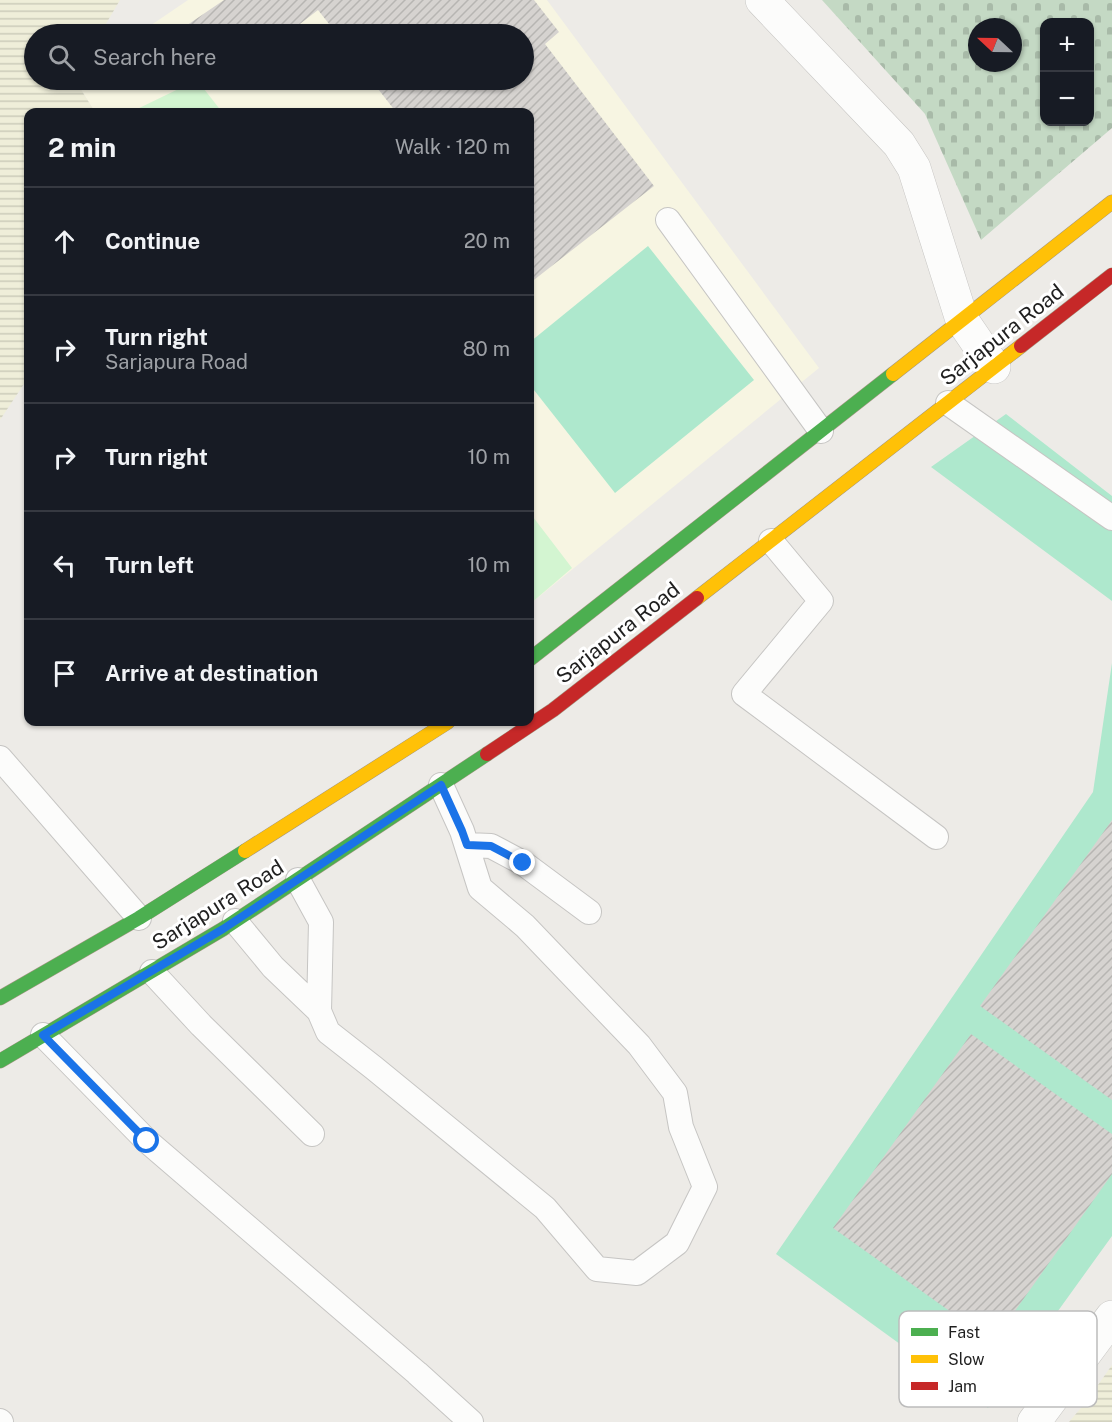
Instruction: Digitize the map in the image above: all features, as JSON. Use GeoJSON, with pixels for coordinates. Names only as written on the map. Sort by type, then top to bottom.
{"type":"FeatureCollection","features":[{"type":"Feature","properties":{"kind":"main road","name":"Sarjapura Road"},"geometry":{"type":"LineString","coordinates":[[534,656],[1112,202]]}},
{"type":"Feature","properties":{"kind":"main road","name":"Sarjapura Road"},"geometry":{"type":"LineString","coordinates":[[534,723],[1112,275]]}},
{"type":"Feature","properties":{"kind":"main road","name":"Sarjapura Road"},"geometry":{"type":"LineString","coordinates":[[0,998],[139,918],[442,726]]}},
{"type":"Feature","properties":{"kind":"main road","name":"Sarjapura Road"},"geometry":{"type":"LineString","coordinates":[[0,1061],[235,921],[529,726]]}},
{"type":"Feature","properties":{"kind":"street"},"geometry":{"type":"LineString","coordinates":[[762,0],[899,144],[914,168],[962,320],[994,367]]}},
{"type":"Feature","properties":{"kind":"street"},"geometry":{"type":"LineString","coordinates":[[1097,1337],[1112,1317]]}},
{"type":"Feature","properties":{"kind":"street"},"geometry":{"type":"LineString","coordinates":[[1034,1422],[1045,1407]]}},
{"type":"Feature","properties":{"kind":"lane"},"geometry":{"type":"LineString","coordinates":[[668,220],[820,431]]}},
{"type":"Feature","properties":{"kind":"lane"},"geometry":{"type":"LineString","coordinates":[[948,403],[1112,518]]}},
{"type":"Feature","properties":{"kind":"lane"},"geometry":{"type":"LineString","coordinates":[[771,541],[821,601],[744,694],[936,837]]}},
{"type":"Feature","properties":{"kind":"lane"},"geometry":{"type":"LineString","coordinates":[[0,758],[139,918]]}},
{"type":"Feature","properties":{"kind":"lane"},"geometry":{"type":"LineString","coordinates":[[235,921],[273,968],[319,1011],[328,1032],[545,1208],[597,1269],[637,1274],[677,1243],[705,1187],[681,1127],[675,1093],[630,1036],[525,926],[480,888],[462,831],[441,785]]}},
{"type":"Feature","properties":{"kind":"lane"},"geometry":{"type":"LineString","coordinates":[[467,845],[491,846],[523,863],[589,912]]}},
{"type":"Feature","properties":{"kind":"lane"},"geometry":{"type":"LineString","coordinates":[[298,880],[321,922],[319,1011]]}},
{"type":"Feature","properties":{"kind":"lane"},"geometry":{"type":"LineString","coordinates":[[152,972],[201,1025],[312,1134]]}},
{"type":"Feature","properties":{"kind":"lane"},"geometry":{"type":"LineString","coordinates":[[43,1035],[147,1141],[471,1422]]}},
{"type":"Feature","properties":{"kind":"shaded area"},"geometry":{"type":"Polygon","coordinates":[[[188,0],[547,0],[819,368],[534,601],[534,108],[92,108],[81,90],[534,90],[534,24],[153,24],[188,0]]]}},
{"type":"Feature","properties":{"kind":"green space"},"geometry":{"type":"Polygon","coordinates":[[[0,0],[120,0],[106,24],[24,24],[24,90],[81,90],[92,108],[24,108],[24,384],[0,420],[0,0]]]}},
{"type":"Feature","properties":{"kind":"green space"},"geometry":{"type":"Polygon","coordinates":[[[822,0],[1112,0],[1112,128],[981,240],[925,114],[822,0]]]}},
{"type":"Feature","properties":{"kind":"green space"},"geometry":{"type":"Polygon","coordinates":[[[176,90],[205,90],[219,108],[139,108],[176,90]]]}},
{"type":"Feature","properties":{"kind":"green space"},"geometry":{"type":"Polygon","coordinates":[[[648,246],[754,380],[615,493],[534,390],[534,339],[648,246]]]}},
{"type":"Feature","properties":{"kind":"green space"},"geometry":{"type":"Polygon","coordinates":[[[1006,414],[1112,496],[1112,601],[931,467],[1006,414]]]}},
{"type":"Feature","properties":{"kind":"green space"},"geometry":{"type":"Polygon","coordinates":[[[534,518],[572,568],[534,601],[534,518]]]}},
{"type":"Feature","properties":{"kind":"green space"},"geometry":{"type":"Polygon","coordinates":[[[1112,663],[1112,1236],[1058,1311],[899,1311],[899,1343],[776,1254],[1093,792],[1112,663]]]}},
{"type":"Feature","properties":{"kind":"green space"},"geometry":{"type":"Polygon","coordinates":[[[1112,1365],[1112,1422],[1069,1422],[1082,1407],[1097,1407],[1097,1386],[1112,1365]]]}},
{"type":"Feature","properties":{"kind":"building"},"geometry":{"type":"Polygon","coordinates":[[[224,0],[534,0],[559,32],[545,44],[654,186],[534,280],[534,108],[393,108],[379,90],[534,90],[534,24],[329,24],[318,10],[300,24],[189,24],[224,0]]]}},
{"type":"Feature","properties":{"kind":"building"},"geometry":{"type":"Polygon","coordinates":[[[1112,820],[1112,1100],[980,1006],[1112,820]]]}},
{"type":"Feature","properties":{"kind":"building"},"geometry":{"type":"Polygon","coordinates":[[[971,1034],[1112,1134],[1112,1174],[1015,1311],[949,1311],[833,1228],[971,1034]]]}},
{"type":"Feature","properties":{"kind":"traffic: fast"},"geometry":{"type":"LineString","coordinates":[[534,656],[893,374]]}},
{"type":"Feature","properties":{"kind":"traffic: fast"},"geometry":{"type":"LineString","coordinates":[[0,1061],[223,929],[487,754]]}},
{"type":"Feature","properties":{"kind":"traffic: fast"},"geometry":{"type":"LineString","coordinates":[[0,998],[139,918],[245,851]]}},
{"type":"Feature","properties":{"kind":"traffic: slow"},"geometry":{"type":"LineString","coordinates":[[893,374],[1112,202]]}},
{"type":"Feature","properties":{"kind":"traffic: slow"},"geometry":{"type":"LineString","coordinates":[[697,598],[1021,346]]}},
{"type":"Feature","properties":{"kind":"traffic: slow"},"geometry":{"type":"LineString","coordinates":[[245,851],[442,726]]}},
{"type":"Feature","properties":{"kind":"traffic: jam"},"geometry":{"type":"LineString","coordinates":[[1021,346],[1112,275]]}},
{"type":"Feature","properties":{"kind":"traffic: jam"},"geometry":{"type":"LineString","coordinates":[[534,723],[697,598]]}},
{"type":"Feature","properties":{"kind":"traffic: jam"},"geometry":{"type":"LineString","coordinates":[[487,754],[529,726]]}},
{"type":"Feature","properties":{"kind":"route"},"geometry":{"type":"LineString","coordinates":[[147,1141],[43,1035],[223,929],[441,785],[467,845],[491,846],[523,863]]}}]}
